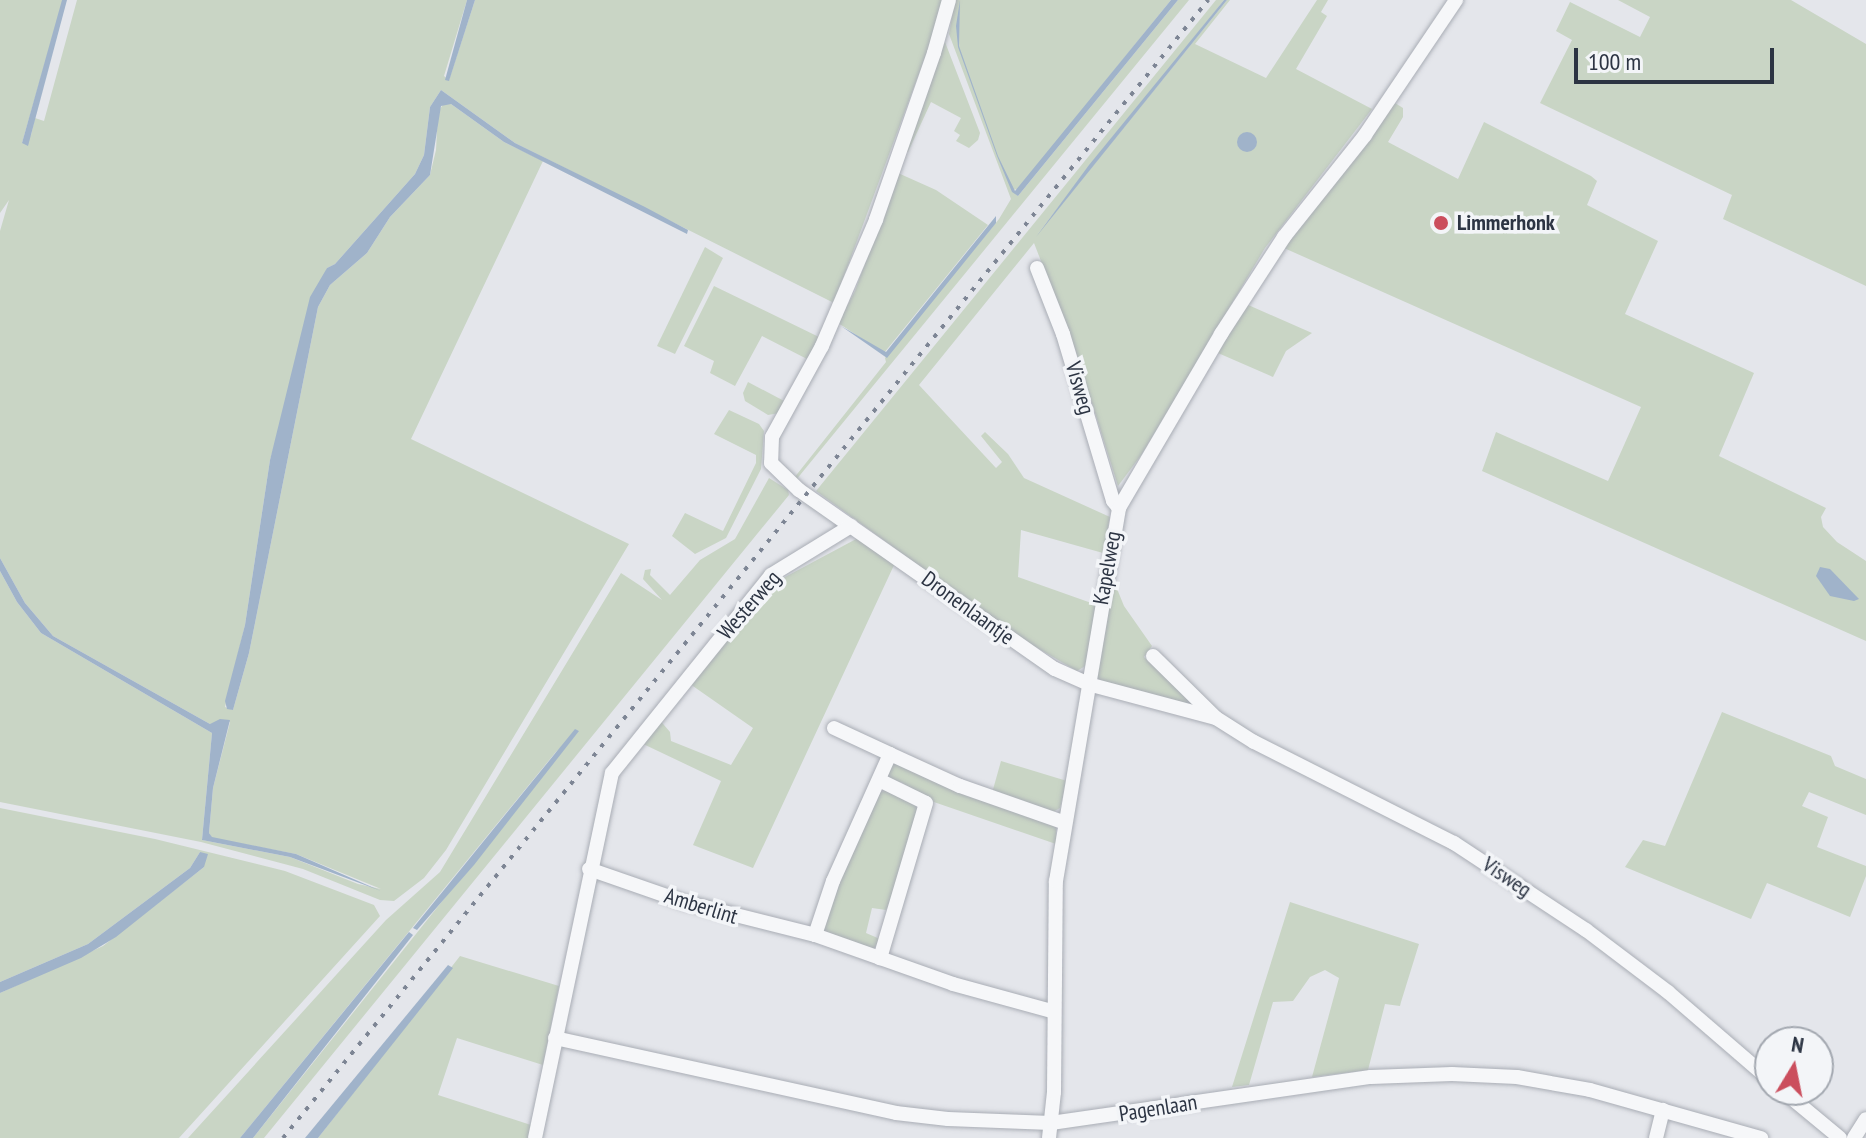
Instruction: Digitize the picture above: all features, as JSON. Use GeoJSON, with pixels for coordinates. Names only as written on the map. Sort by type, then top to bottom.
{"type":"FeatureCollection","features":[{"type":"Feature","properties":{"kind":"street"},"geometry":{"type":"LineString","coordinates":[[851,526],[775,470],[770,444],[822,346],[861,259],[934,53],[949,0]]}},
{"type":"Feature","properties":{"kind":"street","name":"Kapelweg"},"geometry":{"type":"LineString","coordinates":[[1050,1130],[1053,916],[1063,822],[1119,508],[1270,258],[1403,80],[1456,0]]}},
{"type":"Feature","properties":{"kind":"street","name":"Visweg"},"geometry":{"type":"LineString","coordinates":[[1037,268],[1063,334],[1113,501],[1119,508]]}},
{"type":"Feature","properties":{"kind":"street","name":"Dronenlaantje"},"geometry":{"type":"LineString","coordinates":[[851,526],[1037,658],[1088,684]]}},
{"type":"Feature","properties":{"kind":"street","name":"Westerweg"},"geometry":{"type":"LineString","coordinates":[[535,1138],[609,781],[624,755],[771,575],[851,526]]}},
{"type":"Feature","properties":{"kind":"street","name":"Visweg"},"geometry":{"type":"LineString","coordinates":[[1153,656],[1216,718],[1324,780],[1482,859],[1586,930],[1668,992],[1754,1066]]}},
{"type":"Feature","properties":{"kind":"street","name":"Visweg"},"geometry":{"type":"LineString","coordinates":[[1088,684],[1216,718]]}},
{"type":"Feature","properties":{"kind":"street"},"geometry":{"type":"LineString","coordinates":[[834,728],[960,786],[1063,822]]}},
{"type":"Feature","properties":{"kind":"street"},"geometry":{"type":"LineString","coordinates":[[815,935],[833,881],[890,754]]}},
{"type":"Feature","properties":{"kind":"street"},"geometry":{"type":"LineString","coordinates":[[879,780],[926,803],[880,958]]}},
{"type":"Feature","properties":{"kind":"street","name":"Amberlint"},"geometry":{"type":"LineString","coordinates":[[589,869],[684,902],[815,935],[953,984],[1052,1011]]}},
{"type":"Feature","properties":{"kind":"street","name":"Pagenlaan"},"geometry":{"type":"LineString","coordinates":[[555,1038],[896,1113],[1050,1130],[1371,1077],[1424,1075],[1517,1077],[1590,1090],[1761,1138]]}},
{"type":"Feature","properties":{"kind":"street"},"geometry":{"type":"LineString","coordinates":[[1801,1106],[1840,1138]]}},
{"type":"Feature","properties":{"kind":"street"},"geometry":{"type":"LineString","coordinates":[[1656,1138],[1663,1110]]}},
{"type":"Feature","properties":{"kind":"street"},"geometry":{"type":"LineString","coordinates":[[1854,1138],[1866,1119]]}},
{"type":"Feature","properties":{"kind":"green space"},"geometry":{"type":"Polygon","coordinates":[[[0,0],[63,0],[22,143],[31,135],[35,118],[44,121],[77,0],[467,0],[444,76],[449,80],[475,0],[943,0],[931,41],[834,303],[515,143],[441,90],[430,107],[424,155],[415,174],[335,264],[327,268],[270,460],[245,625],[225,707],[233,710],[249,653],[318,307],[330,285],[367,253],[390,217],[430,175],[436,150],[438,112],[444,103],[451,104],[504,142],[543,161],[411,439],[629,544],[446,850],[424,878],[394,901],[380,900],[303,869],[201,842],[0,802],[0,571],[17,602],[41,633],[212,733],[202,840],[290,857],[358,884],[381,889],[296,854],[212,838],[209,833],[213,788],[230,722],[210,724],[53,636],[25,603],[0,558],[0,231],[9,200],[0,213],[0,0]]]}},
{"type":"Feature","properties":{"kind":"green space"},"geometry":{"type":"Polygon","coordinates":[[[955,0],[1171,0],[1018,189],[1012,190],[1018,196],[1178,0],[1189,0],[796,480],[794,478],[886,362],[885,358],[999,219],[1011,199],[949,34],[955,0]]]}},
{"type":"Feature","properties":{"kind":"green space"},"geometry":{"type":"Polygon","coordinates":[[[1216,0],[1224,0],[1035,237],[1227,0],[1230,0],[1195,44],[1266,78],[1317,0],[1328,0],[1321,12],[1327,16],[1296,69],[1372,109],[1265,248],[1142,454],[1118,486],[1075,349],[1034,243],[919,385],[996,468],[1002,462],[981,436],[985,432],[1008,454],[1024,478],[1110,517],[1103,553],[1021,530],[1018,577],[1097,605],[1087,665],[1077,671],[1010,632],[816,491],[1216,0]]]}},
{"type":"Feature","properties":{"kind":"green space"},"geometry":{"type":"Polygon","coordinates":[[[1618,0],[1791,0],[1866,44],[1866,286],[1723,219],[1732,195],[1540,103],[1572,40],[1556,31],[1570,2],[1640,37],[1650,17],[1618,0]]]}},
{"type":"Feature","properties":{"kind":"green space"},"geometry":{"type":"Polygon","coordinates":[[[945,42],[980,133],[978,140],[969,148],[956,141],[960,135],[954,131],[961,118],[931,102],[908,152],[905,149],[945,42]]]}},
{"type":"Feature","properties":{"kind":"green space"},"geometry":{"type":"Polygon","coordinates":[[[1395,103],[1403,108],[1403,117],[1388,142],[1458,179],[1484,122],[1591,176],[1597,181],[1587,205],[1658,241],[1625,314],[1754,373],[1719,456],[1826,508],[1821,517],[1823,527],[1837,542],[1866,561],[1866,641],[1482,471],[1496,432],[1608,481],[1641,407],[1284,248],[1395,103]]]}},
{"type":"Feature","properties":{"kind":"green space"},"geometry":{"type":"Polygon","coordinates":[[[898,173],[936,190],[988,225],[884,353],[838,323],[855,291],[898,173]]]}},
{"type":"Feature","properties":{"kind":"green space"},"geometry":{"type":"Polygon","coordinates":[[[705,247],[723,258],[675,354],[657,346],[705,247]]]}},
{"type":"Feature","properties":{"kind":"green space"},"geometry":{"type":"Polygon","coordinates":[[[714,286],[819,337],[809,360],[762,336],[735,386],[710,373],[714,361],[684,346],[714,286]]]}},
{"type":"Feature","properties":{"kind":"green space"},"geometry":{"type":"Polygon","coordinates":[[[1246,304],[1312,333],[1286,351],[1273,377],[1218,353],[1246,304]]]}},
{"type":"Feature","properties":{"kind":"green space"},"geometry":{"type":"Polygon","coordinates":[[[748,382],[786,402],[779,413],[768,415],[745,401],[743,393],[748,382]]]}},
{"type":"Feature","properties":{"kind":"green space"},"geometry":{"type":"Polygon","coordinates":[[[729,410],[759,424],[764,431],[761,469],[726,538],[695,554],[672,536],[685,513],[723,531],[756,463],[756,455],[714,434],[729,410]]]}},
{"type":"Feature","properties":{"kind":"green space"},"geometry":{"type":"Polygon","coordinates":[[[769,478],[788,490],[789,495],[264,1138],[253,1138],[579,730],[555,753],[240,1138],[188,1138],[386,920],[440,872],[621,573],[662,600],[643,579],[645,570],[651,569],[650,575],[670,595],[700,560],[735,539],[769,478]]]}},
{"type":"Feature","properties":{"kind":"green space"},"geometry":{"type":"Polygon","coordinates":[[[858,538],[895,563],[753,868],[693,845],[721,781],[639,742],[658,718],[670,732],[671,741],[731,765],[753,728],[690,684],[772,584],[858,538]]]}},
{"type":"Feature","properties":{"kind":"green space"},"geometry":{"type":"Polygon","coordinates":[[[1111,574],[1124,606],[1152,646],[1144,657],[1202,708],[1096,680],[1111,574]]]}},
{"type":"Feature","properties":{"kind":"green space"},"geometry":{"type":"Polygon","coordinates":[[[1722,712],[1831,756],[1835,766],[1866,779],[1866,815],[1809,792],[1802,806],[1828,817],[1817,847],[1866,866],[1866,876],[1850,917],[1767,883],[1751,919],[1625,867],[1643,840],[1665,846],[1722,712]]]}},
{"type":"Feature","properties":{"kind":"green space"},"geometry":{"type":"Polygon","coordinates":[[[1001,761],[1067,781],[1060,808],[1053,812],[992,793],[1001,761]]]}},
{"type":"Feature","properties":{"kind":"green space"},"geometry":{"type":"Polygon","coordinates":[[[897,762],[1056,826],[1056,844],[931,801],[901,782],[899,786],[888,777],[890,767],[897,762]]]}},
{"type":"Feature","properties":{"kind":"green space"},"geometry":{"type":"Polygon","coordinates":[[[889,790],[916,804],[918,817],[888,907],[886,910],[872,908],[866,933],[880,939],[873,950],[823,933],[835,887],[880,792],[889,790]]]}},
{"type":"Feature","properties":{"kind":"green space"},"geometry":{"type":"Polygon","coordinates":[[[0,808],[155,839],[285,871],[374,905],[380,916],[179,1138],[0,1138],[0,993],[103,946],[204,867],[200,852],[190,868],[88,944],[0,982],[0,808]]]}},
{"type":"Feature","properties":{"kind":"green space"},"geometry":{"type":"Polygon","coordinates":[[[1290,902],[1419,944],[1400,1006],[1385,1004],[1368,1070],[1312,1077],[1339,978],[1325,970],[1310,977],[1293,1001],[1273,1002],[1249,1085],[1232,1087],[1290,902]]]}},
{"type":"Feature","properties":{"kind":"green space"},"geometry":{"type":"Polygon","coordinates":[[[460,956],[559,986],[543,1065],[457,1038],[438,1095],[531,1125],[528,1138],[318,1138],[460,956]]]}},
{"type":"Feature","properties":{"kind":"water"},"geometry":{"type":"Polygon","coordinates":[[[62,0],[67,0],[28,146],[22,143],[62,0]]]}},
{"type":"Feature","properties":{"kind":"water"},"geometry":{"type":"Polygon","coordinates":[[[467,0],[475,0],[449,81],[445,80],[467,0]]]}},
{"type":"Feature","properties":{"kind":"water"},"geometry":{"type":"Polygon","coordinates":[[[960,0],[959,46],[998,156],[1015,191],[1171,0],[1178,0],[1018,196],[1012,192],[997,156],[958,47],[956,26],[960,0]]]}},
{"type":"Feature","properties":{"kind":"water"},"geometry":{"type":"Polygon","coordinates":[[[1227,0],[1036,237],[1089,165],[1227,0]]]}},
{"type":"Feature","properties":{"kind":"water"},"geometry":{"type":"Polygon","coordinates":[[[441,90],[515,143],[645,207],[688,230],[687,234],[504,142],[451,104],[441,106],[430,175],[390,217],[367,253],[330,285],[318,307],[249,653],[233,710],[227,709],[225,701],[245,625],[270,460],[310,297],[327,268],[335,264],[415,174],[424,155],[430,107],[441,90]]]}},
{"type":"Feature","properties":{"kind":"water"},"geometry":{"type":"Polygon","coordinates":[[[1243,132],[1251,132],[1257,142],[1251,152],[1243,152],[1237,146],[1237,138],[1243,132]]]}},
{"type":"Feature","properties":{"kind":"water"},"geometry":{"type":"Polygon","coordinates":[[[996,216],[996,223],[887,358],[841,326],[886,352],[996,216]]]}},
{"type":"Feature","properties":{"kind":"water"},"geometry":{"type":"Polygon","coordinates":[[[0,558],[25,603],[53,636],[210,724],[220,719],[230,720],[213,788],[209,833],[212,837],[296,854],[381,891],[290,857],[202,840],[212,733],[41,633],[17,602],[0,571],[0,558]]]}},
{"type":"Feature","properties":{"kind":"water"},"geometry":{"type":"Polygon","coordinates":[[[1820,567],[1830,569],[1859,599],[1854,601],[1830,596],[1816,576],[1820,567]]]}},
{"type":"Feature","properties":{"kind":"water"},"geometry":{"type":"Polygon","coordinates":[[[575,729],[579,731],[474,865],[417,930],[413,928],[575,729]]]}},
{"type":"Feature","properties":{"kind":"water"},"geometry":{"type":"Polygon","coordinates":[[[200,852],[208,854],[204,867],[116,937],[81,958],[0,993],[0,982],[88,944],[190,868],[200,852]]]}},
{"type":"Feature","properties":{"kind":"water"},"geometry":{"type":"Polygon","coordinates":[[[409,932],[413,935],[253,1138],[240,1138],[409,932]]]}},
{"type":"Feature","properties":{"kind":"water"},"geometry":{"type":"Polygon","coordinates":[[[448,965],[453,968],[318,1138],[305,1138],[448,965]]]}},
{"type":"Feature","properties":{"kind":"railway"},"geometry":{"type":"LineString","coordinates":[[283,1138],[1208,0]]}},
{"type":"Feature","properties":{"kind":"place","name":"Limmerhonk"},"geometry":{"type":"Point","coordinates":[1441,223]}}]}
